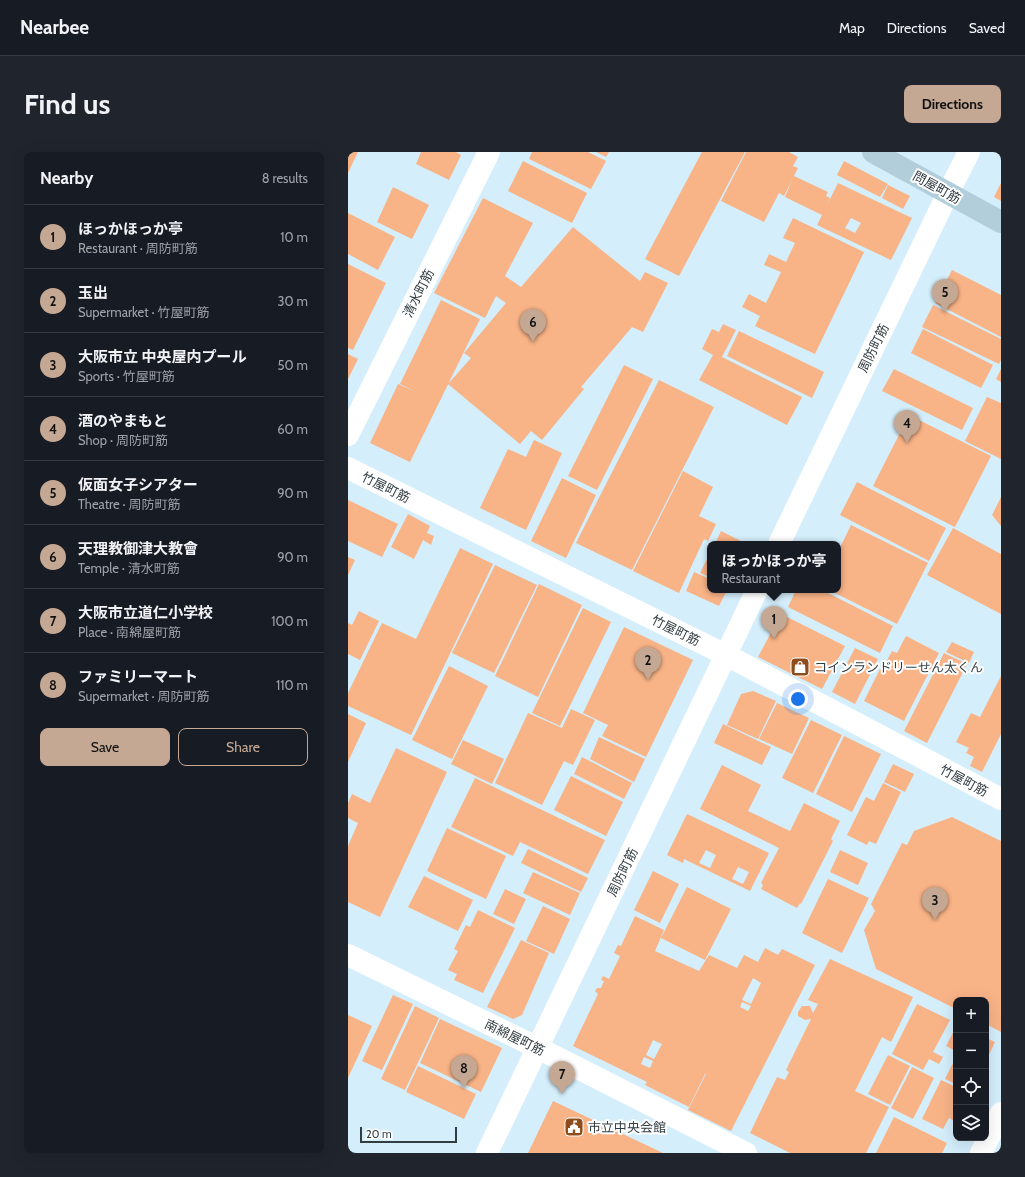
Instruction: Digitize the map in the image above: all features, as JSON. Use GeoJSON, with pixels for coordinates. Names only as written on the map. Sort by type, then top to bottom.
{"type":"FeatureCollection","features":[{"type":"Feature","properties":{"kind":"street","name":"清水町筋"},"geometry":{"type":"LineString","coordinates":[[348,435],[489,152]]}},
{"type":"Feature","properties":{"kind":"street","name":"問屋町筋"},"geometry":{"type":"LineString","coordinates":[[874,152],[1001,222]]}},
{"type":"Feature","properties":{"kind":"street","name":"周防町筋"},"geometry":{"type":"LineString","coordinates":[[780,541],[969,152]]}},
{"type":"Feature","properties":{"kind":"street","name":"竹屋町筋"},"geometry":{"type":"LineString","coordinates":[[348,468],[726,655],[1001,799]]}},
{"type":"Feature","properties":{"kind":"street","name":"周防町筋"},"geometry":{"type":"LineString","coordinates":[[487,1153],[756,593]]}},
{"type":"Feature","properties":{"kind":"street","name":"南綿屋町筋"},"geometry":{"type":"LineString","coordinates":[[348,955],[538,1048],[746,1153]]}},
{"type":"Feature","properties":{"kind":"street"},"geometry":{"type":"LineString","coordinates":[[981,1153],[1001,1113]]}},
{"type":"Feature","properties":{"kind":"building"},"geometry":{"type":"Polygon","coordinates":[[[348,152],[358,152],[348,173],[348,152]]]}},
{"type":"Feature","properties":{"kind":"building"},"geometry":{"type":"Polygon","coordinates":[[[421,152],[456,152],[461,155],[449,180],[416,164],[421,152]]]}},
{"type":"Feature","properties":{"kind":"building"},"geometry":{"type":"Polygon","coordinates":[[[532,152],[588,152],[606,161],[591,189],[529,159],[532,152]]]}},
{"type":"Feature","properties":{"kind":"building"},"geometry":{"type":"Polygon","coordinates":[[[596,152],[609,152],[606,157],[596,152]]]}},
{"type":"Feature","properties":{"kind":"building"},"geometry":{"type":"Polygon","coordinates":[[[702,152],[745,152],[679,276],[645,259],[702,152]]]}},
{"type":"Feature","properties":{"kind":"building"},"geometry":{"type":"Polygon","coordinates":[[[746,152],[789,152],[798,157],[793,166],[798,168],[794,176],[828,192],[826,196],[830,198],[827,205],[838,183],[912,218],[891,260],[817,225],[822,215],[785,197],[792,180],[784,196],[779,193],[764,222],[721,201],[746,152]],[[851,218],[845,228],[855,233],[861,223],[851,218]]]}},
{"type":"Feature","properties":{"kind":"building"},"geometry":{"type":"Polygon","coordinates":[[[523,161],[587,193],[572,223],[508,191],[523,161]]]}},
{"type":"Feature","properties":{"kind":"building"},"geometry":{"type":"Polygon","coordinates":[[[844,161],[888,184],[880,197],[837,175],[844,161]]]}},
{"type":"Feature","properties":{"kind":"building"},"geometry":{"type":"Polygon","coordinates":[[[1001,183],[1001,201],[994,197],[1001,183]]]}},
{"type":"Feature","properties":{"kind":"building"},"geometry":{"type":"Polygon","coordinates":[[[888,185],[910,196],[903,209],[882,198],[888,185]]]}},
{"type":"Feature","properties":{"kind":"building"},"geometry":{"type":"Polygon","coordinates":[[[393,187],[429,205],[412,239],[377,222],[393,187]]]}},
{"type":"Feature","properties":{"kind":"building"},"geometry":{"type":"Polygon","coordinates":[[[483,198],[533,223],[505,276],[521,287],[573,227],[640,281],[645,272],[668,283],[643,332],[632,327],[581,387],[584,389],[542,440],[531,431],[520,444],[448,384],[471,358],[464,353],[506,303],[496,296],[485,318],[434,293],[483,198]]]}},
{"type":"Feature","properties":{"kind":"building"},"geometry":{"type":"Polygon","coordinates":[[[348,213],[395,237],[378,270],[348,254],[348,213]]]}},
{"type":"Feature","properties":{"kind":"building"},"geometry":{"type":"Polygon","coordinates":[[[793,218],[864,252],[815,354],[755,326],[760,316],[742,307],[749,294],[766,303],[781,272],[764,265],[769,254],[786,262],[795,243],[783,238],[793,218]]]}},
{"type":"Feature","properties":{"kind":"building"},"geometry":{"type":"Polygon","coordinates":[[[348,264],[386,283],[353,350],[348,348],[348,264]]]}},
{"type":"Feature","properties":{"kind":"building"},"geometry":{"type":"Polygon","coordinates":[[[952,270],[1001,295],[1001,337],[935,303],[952,270]]]}},
{"type":"Feature","properties":{"kind":"building"},"geometry":{"type":"Polygon","coordinates":[[[441,300],[480,319],[410,462],[370,443],[398,384],[416,392],[400,384],[441,300]]]}},
{"type":"Feature","properties":{"kind":"building"},"geometry":{"type":"Polygon","coordinates":[[[933,305],[1001,339],[1001,360],[999,364],[922,327],[933,305]]]}},
{"type":"Feature","properties":{"kind":"building"},"geometry":{"type":"Polygon","coordinates":[[[723,324],[736,330],[722,357],[802,397],[787,425],[699,380],[713,355],[702,349],[712,329],[719,332],[723,324]]]}},
{"type":"Feature","properties":{"kind":"building"},"geometry":{"type":"Polygon","coordinates":[[[923,329],[993,365],[981,388],[911,353],[923,329]]]}},
{"type":"Feature","properties":{"kind":"building"},"geometry":{"type":"Polygon","coordinates":[[[739,331],[824,372],[812,398],[727,356],[739,331]]]}},
{"type":"Feature","properties":{"kind":"building"},"geometry":{"type":"Polygon","coordinates":[[[348,354],[358,359],[348,379],[348,354]]]}},
{"type":"Feature","properties":{"kind":"building"},"geometry":{"type":"Polygon","coordinates":[[[624,365],[653,379],[597,490],[568,476],[624,365]]]}},
{"type":"Feature","properties":{"kind":"building"},"geometry":{"type":"Polygon","coordinates":[[[894,369],[973,408],[962,430],[882,391],[894,369]]]}},
{"type":"Feature","properties":{"kind":"building"},"geometry":{"type":"Polygon","coordinates":[[[1001,369],[1001,382],[996,379],[1001,369]]]}},
{"type":"Feature","properties":{"kind":"building"},"geometry":{"type":"Polygon","coordinates":[[[659,380],[714,407],[632,570],[576,543],[659,380]]]}},
{"type":"Feature","properties":{"kind":"building"},"geometry":{"type":"Polygon","coordinates":[[[987,397],[1001,403],[1001,459],[965,441],[987,397]]]}},
{"type":"Feature","properties":{"kind":"building"},"geometry":{"type":"Polygon","coordinates":[[[909,415],[991,456],[955,527],[873,486],[909,415]]]}},
{"type":"Feature","properties":{"kind":"building"},"geometry":{"type":"Polygon","coordinates":[[[534,440],[562,453],[526,530],[480,508],[508,449],[526,457],[534,440]]]}},
{"type":"Feature","properties":{"kind":"building"},"geometry":{"type":"Polygon","coordinates":[[[683,471],[713,487],[699,516],[716,524],[708,541],[704,539],[679,593],[633,571],[683,471]]]}},
{"type":"Feature","properties":{"kind":"building"},"geometry":{"type":"Polygon","coordinates":[[[562,478],[596,495],[566,558],[531,541],[562,478]]]}},
{"type":"Feature","properties":{"kind":"building"},"geometry":{"type":"Polygon","coordinates":[[[857,482],[946,528],[929,561],[840,515],[857,482]]]}},
{"type":"Feature","properties":{"kind":"building"},"geometry":{"type":"Polygon","coordinates":[[[1001,497],[1001,526],[992,515],[1001,497]]]}},
{"type":"Feature","properties":{"kind":"building"},"geometry":{"type":"Polygon","coordinates":[[[348,500],[398,524],[382,557],[348,541],[348,500]]]}},
{"type":"Feature","properties":{"kind":"building"},"geometry":{"type":"Polygon","coordinates":[[[408,514],[430,526],[427,533],[434,536],[431,545],[423,540],[414,559],[391,547],[408,514]]]}},
{"type":"Feature","properties":{"kind":"building"},"geometry":{"type":"Polygon","coordinates":[[[851,525],[928,563],[897,624],[835,593],[841,593],[841,546],[851,525]]]}},
{"type":"Feature","properties":{"kind":"building"},"geometry":{"type":"Polygon","coordinates":[[[953,528],[1001,554],[1001,614],[927,575],[953,528]]]}},
{"type":"Feature","properties":{"kind":"building"},"geometry":{"type":"Polygon","coordinates":[[[721,531],[741,541],[716,541],[721,531]]]}},
{"type":"Feature","properties":{"kind":"building"},"geometry":{"type":"Polygon","coordinates":[[[460,548],[493,564],[411,735],[348,706],[348,693],[382,623],[416,639],[460,548]]]}},
{"type":"Feature","properties":{"kind":"building"},"geometry":{"type":"Polygon","coordinates":[[[348,557],[355,560],[348,575],[348,557]]]}},
{"type":"Feature","properties":{"kind":"building"},"geometry":{"type":"Polygon","coordinates":[[[707,559],[707,576],[700,573],[707,559]]]}},
{"type":"Feature","properties":{"kind":"building"},"geometry":{"type":"Polygon","coordinates":[[[495,565],[537,585],[494,673],[452,653],[495,565]]]}},
{"type":"Feature","properties":{"kind":"building"},"geometry":{"type":"Polygon","coordinates":[[[694,572],[707,578],[707,593],[726,593],[719,606],[686,591],[694,572]]]}},
{"type":"Feature","properties":{"kind":"building"},"geometry":{"type":"Polygon","coordinates":[[[539,584],[582,605],[538,697],[495,676],[539,584]]]}},
{"type":"Feature","properties":{"kind":"building"},"geometry":{"type":"Polygon","coordinates":[[[795,593],[828,593],[893,626],[880,653],[788,607],[795,593]]]}},
{"type":"Feature","properties":{"kind":"building"},"geometry":{"type":"Polygon","coordinates":[[[583,608],[611,622],[560,726],[532,713],[583,608]]]}},
{"type":"Feature","properties":{"kind":"building"},"geometry":{"type":"Polygon","coordinates":[[[359,611],[379,621],[360,660],[348,654],[348,623],[352,625],[359,611]]]}},
{"type":"Feature","properties":{"kind":"building"},"geometry":{"type":"Polygon","coordinates":[[[781,614],[845,646],[822,689],[758,657],[781,614]]]}},
{"type":"Feature","properties":{"kind":"building"},"geometry":{"type":"Polygon","coordinates":[[[624,627],[693,660],[646,757],[602,736],[608,725],[583,713],[624,627]]]}},
{"type":"Feature","properties":{"kind":"building"},"geometry":{"type":"Polygon","coordinates":[[[906,636],[939,653],[904,721],[864,701],[880,669],[882,670],[892,651],[897,653],[906,636]]]}},
{"type":"Feature","properties":{"kind":"building"},"geometry":{"type":"Polygon","coordinates":[[[952,642],[974,652],[969,663],[946,652],[952,642]]]}},
{"type":"Feature","properties":{"kind":"building"},"geometry":{"type":"Polygon","coordinates":[[[855,648],[878,659],[855,704],[832,692],[855,648]]]}},
{"type":"Feature","properties":{"kind":"building"},"geometry":{"type":"Polygon","coordinates":[[[944,653],[967,664],[927,743],[904,731],[944,653]]]}},
{"type":"Feature","properties":{"kind":"building"},"geometry":{"type":"Polygon","coordinates":[[[449,666],[488,686],[452,759],[412,740],[449,666]]]}},
{"type":"Feature","properties":{"kind":"building"},"geometry":{"type":"Polygon","coordinates":[[[1001,676],[1001,734],[982,772],[970,766],[974,757],[966,753],[969,748],[956,742],[971,713],[980,717],[1001,676]]]}},
{"type":"Feature","properties":{"kind":"building"},"geometry":{"type":"Polygon","coordinates":[[[753,691],[776,701],[758,739],[727,725],[741,694],[753,691]]]}},
{"type":"Feature","properties":{"kind":"building"},"geometry":{"type":"Polygon","coordinates":[[[777,703],[809,718],[792,754],[759,739],[777,703]]]}},
{"type":"Feature","properties":{"kind":"building"},"geometry":{"type":"Polygon","coordinates":[[[571,709],[595,720],[573,765],[564,761],[542,805],[495,783],[528,713],[562,728],[571,709]]]}},
{"type":"Feature","properties":{"kind":"building"},"geometry":{"type":"Polygon","coordinates":[[[348,714],[366,723],[348,762],[348,714]]]}},
{"type":"Feature","properties":{"kind":"building"},"geometry":{"type":"Polygon","coordinates":[[[811,720],[842,735],[813,793],[782,778],[811,720]]]}},
{"type":"Feature","properties":{"kind":"building"},"geometry":{"type":"Polygon","coordinates":[[[723,724],[771,747],[762,765],[714,743],[723,724]]]}},
{"type":"Feature","properties":{"kind":"building"},"geometry":{"type":"Polygon","coordinates":[[[844,736],[881,754],[852,812],[816,794],[844,736]]]}},
{"type":"Feature","properties":{"kind":"building"},"geometry":{"type":"Polygon","coordinates":[[[599,737],[645,759],[634,782],[590,759],[599,737]]]}},
{"type":"Feature","properties":{"kind":"building"},"geometry":{"type":"Polygon","coordinates":[[[463,740],[504,759],[492,784],[451,764],[463,740]]]}},
{"type":"Feature","properties":{"kind":"building"},"geometry":{"type":"Polygon","coordinates":[[[396,748],[447,772],[380,917],[348,902],[348,846],[358,823],[348,818],[348,803],[352,794],[370,803],[396,748]]]}},
{"type":"Feature","properties":{"kind":"building"},"geometry":{"type":"Polygon","coordinates":[[[582,757],[632,783],[624,799],[574,774],[582,757]]]}},
{"type":"Feature","properties":{"kind":"building"},"geometry":{"type":"Polygon","coordinates":[[[893,764],[914,774],[905,792],[884,782],[893,764]]]}},
{"type":"Feature","properties":{"kind":"building"},"geometry":{"type":"Polygon","coordinates":[[[722,765],[761,785],[748,811],[790,831],[804,803],[840,821],[831,839],[833,841],[801,904],[800,903],[797,908],[761,889],[763,885],[761,883],[779,848],[700,809],[722,765]]]}},
{"type":"Feature","properties":{"kind":"building"},"geometry":{"type":"Polygon","coordinates":[[[571,776],[623,802],[606,836],[554,810],[571,776]]]}},
{"type":"Feature","properties":{"kind":"building"},"geometry":{"type":"Polygon","coordinates":[[[475,778],[605,840],[588,874],[520,842],[513,856],[451,827],[475,778]]]}},
{"type":"Feature","properties":{"kind":"building"},"geometry":{"type":"Polygon","coordinates":[[[883,783],[901,792],[876,844],[869,841],[867,845],[847,835],[866,797],[874,801],[883,783]]]}},
{"type":"Feature","properties":{"kind":"building"},"geometry":{"type":"Polygon","coordinates":[[[687,814],[769,853],[750,891],[684,859],[683,863],[667,855],[687,814]],[[706,850],[699,863],[710,868],[716,855],[706,850]],[[738,867],[732,879],[743,884],[749,872],[738,867]]]}},
{"type":"Feature","properties":{"kind":"building"},"geometry":{"type":"Polygon","coordinates":[[[952,817],[1001,841],[1001,1032],[989,1026],[989,997],[953,997],[953,1008],[876,969],[864,930],[875,911],[871,904],[902,843],[907,845],[914,831],[952,817]]]}},
{"type":"Feature","properties":{"kind":"building"},"geometry":{"type":"Polygon","coordinates":[[[447,828],[506,856],[486,899],[427,871],[447,828]]]}},
{"type":"Feature","properties":{"kind":"building"},"geometry":{"type":"Polygon","coordinates":[[[528,849],[588,878],[581,892],[521,863],[528,849]]]}},
{"type":"Feature","properties":{"kind":"building"},"geometry":{"type":"Polygon","coordinates":[[[840,850],[868,863],[858,885],[830,872],[840,850]]]}},
{"type":"Feature","properties":{"kind":"building"},"geometry":{"type":"Polygon","coordinates":[[[653,871],[679,884],[660,923],[634,910],[653,871]]]}},
{"type":"Feature","properties":{"kind":"building"},"geometry":{"type":"Polygon","coordinates":[[[533,872],[580,893],[570,915],[523,893],[533,872]]]}},
{"type":"Feature","properties":{"kind":"building"},"geometry":{"type":"Polygon","coordinates":[[[424,876],[473,900],[458,931],[408,907],[424,876]]]}},
{"type":"Feature","properties":{"kind":"building"},"geometry":{"type":"Polygon","coordinates":[[[828,879],[869,898],[842,953],[802,933],[828,879]]]}},
{"type":"Feature","properties":{"kind":"building"},"geometry":{"type":"Polygon","coordinates":[[[687,887],[731,909],[705,960],[661,938],[687,887]]]}},
{"type":"Feature","properties":{"kind":"building"},"geometry":{"type":"Polygon","coordinates":[[[505,889],[526,899],[514,924],[493,914],[505,889]]]}},
{"type":"Feature","properties":{"kind":"building"},"geometry":{"type":"Polygon","coordinates":[[[543,906],[570,919],[554,954],[526,941],[543,906]]]}},
{"type":"Feature","properties":{"kind":"building"},"geometry":{"type":"Polygon","coordinates":[[[478,910],[515,928],[483,993],[454,980],[457,974],[448,970],[458,951],[454,949],[466,925],[470,927],[478,910]]]}},
{"type":"Feature","properties":{"kind":"building"},"geometry":{"type":"Polygon","coordinates":[[[635,916],[664,930],[655,951],[699,971],[709,955],[737,968],[744,955],[758,962],[765,948],[778,955],[782,949],[815,965],[731,1131],[688,1110],[706,1074],[689,1107],[645,1085],[647,1082],[573,1046],[598,994],[595,991],[597,988],[601,988],[604,981],[601,980],[603,976],[609,979],[620,956],[614,953],[618,945],[621,946],[635,916]],[[753,978],[742,1000],[751,1004],[761,983],[753,978]],[[742,1002],[740,1007],[748,1011],[751,1006],[742,1002]],[[653,1040],[646,1055],[654,1059],[662,1044],[653,1040]],[[644,1057],[641,1064],[650,1068],[653,1061],[644,1057]]]}},
{"type":"Feature","properties":{"kind":"building"},"geometry":{"type":"Polygon","coordinates":[[[521,940],[549,953],[522,1015],[513,1019],[487,1007],[521,940]]]}},
{"type":"Feature","properties":{"kind":"building"},"geometry":{"type":"Polygon","coordinates":[[[830,959],[913,997],[891,1042],[882,1037],[855,1091],[889,1107],[866,1153],[790,1153],[750,1133],[777,1077],[785,1080],[789,1072],[786,1070],[811,1019],[805,1020],[798,1016],[798,1012],[802,1006],[810,1006],[813,1013],[818,1004],[808,1000],[830,959]]]}},
{"type":"Feature","properties":{"kind":"building"},"geometry":{"type":"Polygon","coordinates":[[[393,995],[413,1004],[382,1070],[362,1061],[393,995]]]}},
{"type":"Feature","properties":{"kind":"building"},"geometry":{"type":"Polygon","coordinates":[[[917,1004],[950,1020],[933,1052],[943,1057],[939,1064],[929,1059],[923,1070],[892,1054],[917,1004]]]}},
{"type":"Feature","properties":{"kind":"building"},"geometry":{"type":"Polygon","coordinates":[[[415,1006],[439,1018],[405,1090],[381,1079],[415,1006]]]}},
{"type":"Feature","properties":{"kind":"building"},"geometry":{"type":"Polygon","coordinates":[[[348,1015],[372,1026],[348,1078],[348,1015]]]}},
{"type":"Feature","properties":{"kind":"building"},"geometry":{"type":"Polygon","coordinates":[[[440,1019],[502,1048],[481,1092],[420,1063],[440,1019]]]}},
{"type":"Feature","properties":{"kind":"building"},"geometry":{"type":"Polygon","coordinates":[[[953,1033],[953,1050],[946,1046],[953,1033]]]}},
{"type":"Feature","properties":{"kind":"building"},"geometry":{"type":"Polygon","coordinates":[[[989,1039],[995,1042],[989,1055],[989,1039]]]}},
{"type":"Feature","properties":{"kind":"building"},"geometry":{"type":"Polygon","coordinates":[[[888,1055],[910,1066],[890,1105],[868,1094],[888,1055]]]}},
{"type":"Feature","properties":{"kind":"building"},"geometry":{"type":"Polygon","coordinates":[[[953,1063],[953,1083],[945,1079],[953,1063]]]}},
{"type":"Feature","properties":{"kind":"building"},"geometry":{"type":"Polygon","coordinates":[[[418,1066],[476,1094],[464,1119],[406,1092],[418,1066]]]}},
{"type":"Feature","properties":{"kind":"building"},"geometry":{"type":"Polygon","coordinates":[[[912,1067],[934,1078],[913,1119],[891,1108],[912,1067]]]}},
{"type":"Feature","properties":{"kind":"building"},"geometry":{"type":"Polygon","coordinates":[[[941,1080],[953,1086],[953,1120],[949,1118],[943,1129],[922,1119],[941,1080]]]}},
{"type":"Feature","properties":{"kind":"building","name":"市立中央会館"},"geometry":{"type":"Polygon","coordinates":[[[553,1101],[663,1153],[528,1153],[553,1101]]]}},
{"type":"Feature","properties":{"kind":"building"},"geometry":{"type":"Polygon","coordinates":[[[894,1117],[947,1143],[942,1153],[876,1153],[894,1117]]]}},
{"type":"Feature","properties":{"kind":"place","name":"仮面女子シアター"},"geometry":{"type":"Point","coordinates":[945,312]}},
{"type":"Feature","properties":{"kind":"place","name":"天理教御津大教會"},"geometry":{"type":"Point","coordinates":[533,342]}},
{"type":"Feature","properties":{"kind":"place","name":"酒のやまもと"},"geometry":{"type":"Point","coordinates":[907,443]}},
{"type":"Feature","properties":{"kind":"place","name":"ほっかほっか亭"},"geometry":{"type":"Point","coordinates":[774,639]}},
{"type":"Feature","properties":{"kind":"place","name":"コインランドリーせん太くん"},"geometry":{"type":"Point","coordinates":[800,667]}},
{"type":"Feature","properties":{"kind":"place","name":"玉出"},"geometry":{"type":"Point","coordinates":[648,680]}},
{"type":"Feature","properties":{"kind":"place","name":"大阪市立 中央屋内プール"},"geometry":{"type":"Point","coordinates":[935,920]}},
{"type":"Feature","properties":{"kind":"place","name":"ファミリーマート"},"geometry":{"type":"Point","coordinates":[464,1088]}},
{"type":"Feature","properties":{"kind":"place","name":"大阪市立道仁小学校"},"geometry":{"type":"Point","coordinates":[562,1094]}},
{"type":"Feature","properties":{"kind":"place","name":"市立中央会館"},"geometry":{"type":"Point","coordinates":[574,1127]}}]}
